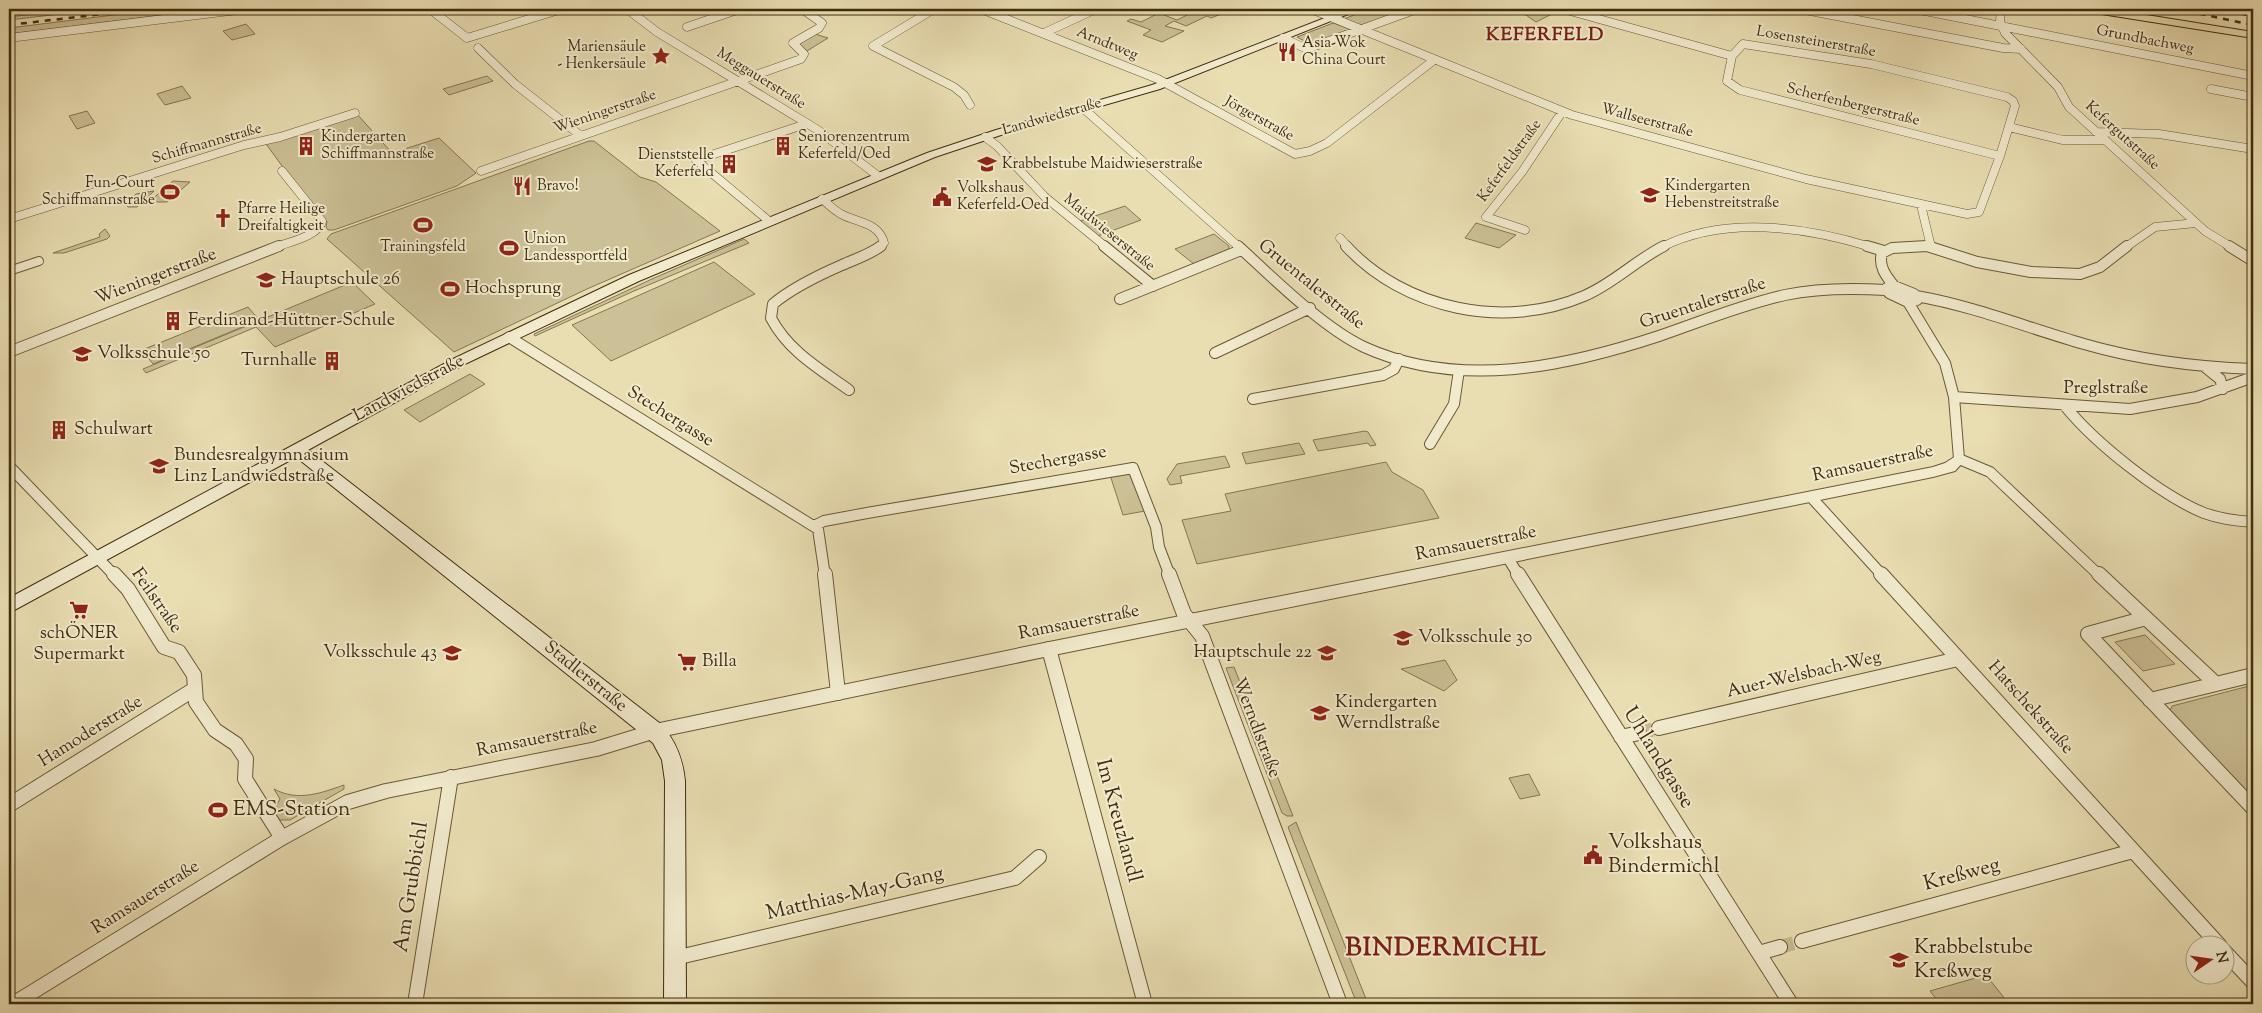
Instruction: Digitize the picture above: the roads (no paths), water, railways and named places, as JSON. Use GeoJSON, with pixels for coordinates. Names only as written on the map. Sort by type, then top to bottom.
{"type":"FeatureCollection","features":[{"type":"Feature","properties":{"kind":"main road","name":"Landwiedstraße"},"geometry":{"type":"LineString","coordinates":[[9,606],[442,370],[634,278],[878,176],[985,137],[1167,83],[1356,9]]}},
{"type":"Feature","properties":{"kind":"main road"},"geometry":{"type":"LineString","coordinates":[[2088,9],[2253,35]]}},
{"type":"Feature","properties":{"kind":"main road","name":"Stadlerstraße"},"geometry":{"type":"LineString","coordinates":[[296,450],[655,731],[671,753],[675,767],[675,1004]]}},
{"type":"Feature","properties":{"kind":"street"},"geometry":{"type":"LineString","coordinates":[[9,38],[246,9]]}},
{"type":"Feature","properties":{"kind":"street"},"geometry":{"type":"LineString","coordinates":[[430,9],[467,38],[562,9]]}},
{"type":"Feature","properties":{"kind":"street","name":"Meggauerstraße"},"geometry":{"type":"LineString","coordinates":[[628,9],[657,32],[818,130],[878,176]]}},
{"type":"Feature","properties":{"kind":"street"},"geometry":{"type":"LineString","coordinates":[[687,27],[740,9]]}},
{"type":"Feature","properties":{"kind":"street","name":"Wieningerstraße"},"geometry":{"type":"LineString","coordinates":[[481,171],[803,57],[804,54],[793,44],[819,28],[822,23],[802,9]]}},
{"type":"Feature","properties":{"kind":"street"},"geometry":{"type":"LineString","coordinates":[[934,9],[873,46],[948,85],[967,98],[970,105]]}},
{"type":"Feature","properties":{"kind":"street","name":"Arndtweg"},"geometry":{"type":"LineString","coordinates":[[981,9],[1167,83]]}},
{"type":"Feature","properties":{"kind":"street"},"geometry":{"type":"LineString","coordinates":[[1044,34],[1096,9]]}},
{"type":"Feature","properties":{"kind":"street","name":"Wallseerstraße"},"geometry":{"type":"LineString","coordinates":[[1311,9],[1562,112],[1779,173],[1967,214]]}},
{"type":"Feature","properties":{"kind":"street"},"geometry":{"type":"LineString","coordinates":[[1283,38],[1306,49],[1357,29],[1417,9]]}},
{"type":"Feature","properties":{"kind":"street"},"geometry":{"type":"LineString","coordinates":[[1563,9],[1732,56]]}},
{"type":"Feature","properties":{"kind":"street"},"geometry":{"type":"LineString","coordinates":[[1800,9],[2003,48],[2020,49]]}},
{"type":"Feature","properties":{"kind":"street","name":"Grundbachweg"},"geometry":{"type":"LineString","coordinates":[[1915,9],[2253,76]]}},
{"type":"Feature","properties":{"kind":"street"},"geometry":{"type":"LineString","coordinates":[[2001,9],[2000,21],[2002,26]]}},
{"type":"Feature","properties":{"kind":"street","name":"Kefergutstraße"},"geometry":{"type":"LineString","coordinates":[[2002,26],[2005,33],[2058,87],[2069,107],[2196,223],[2222,244],[2253,262]]}},
{"type":"Feature","properties":{"kind":"street","name":"Losensteinerstraße"},"geometry":{"type":"LineString","coordinates":[[1732,56],[1743,44],[1785,49],[1890,68],[2003,96],[2014,103],[2000,156],[1979,212],[1967,214]]}},
{"type":"Feature","properties":{"kind":"street"},"geometry":{"type":"LineString","coordinates":[[478,48],[508,78],[581,136]]}},
{"type":"Feature","properties":{"kind":"street","name":"Scherfenbergerstraße"},"geometry":{"type":"LineString","coordinates":[[1732,56],[1727,81],[1740,90],[2000,156]]}},
{"type":"Feature","properties":{"kind":"street","name":"Jörgerstraße"},"geometry":{"type":"LineString","coordinates":[[1167,83],[1290,153],[1298,154],[1334,138],[1434,60]]}},
{"type":"Feature","properties":{"kind":"street"},"geometry":{"type":"LineString","coordinates":[[2211,89],[2253,97]]}},
{"type":"Feature","properties":{"kind":"street","name":"Gruentalerstraße"},"geometry":{"type":"LineString","coordinates":[[1084,108],[1241,250],[1310,308],[1348,338],[1375,352],[1399,359],[1459,370],[1514,370],[1572,361],[1643,341],[1736,307],[1800,292],[1842,287],[1890,288]]}},
{"type":"Feature","properties":{"kind":"street","name":"Keferfeldstraße"},"geometry":{"type":"LineString","coordinates":[[1525,230],[1486,218],[1522,172],[1562,112]]}},
{"type":"Feature","properties":{"kind":"street","name":"Schiffmannstraße"},"geometry":{"type":"LineString","coordinates":[[9,219],[237,147],[280,137],[355,113]]}},
{"type":"Feature","properties":{"kind":"street"},"geometry":{"type":"LineString","coordinates":[[769,221],[696,160],[806,124]]}},
{"type":"Feature","properties":{"kind":"street"},"geometry":{"type":"LineString","coordinates":[[2009,127],[2063,140],[2106,140]]}},
{"type":"Feature","properties":{"kind":"street"},"geometry":{"type":"LineString","coordinates":[[2096,132],[2159,134],[2252,150]]}},
{"type":"Feature","properties":{"kind":"street","name":"Maidwieserstraße"},"geometry":{"type":"LineString","coordinates":[[985,137],[996,146],[1044,197],[1153,286]]}},
{"type":"Feature","properties":{"kind":"street","name":"Wieningerstraße"},"geometry":{"type":"LineString","coordinates":[[9,352],[314,232],[321,226],[322,220],[282,171]]}},
{"type":"Feature","properties":{"kind":"street"},"geometry":{"type":"LineString","coordinates":[[822,199],[841,214],[872,227],[883,236],[884,243],[873,252],[839,266],[782,296],[773,304],[771,318],[782,336],[820,369],[850,390]]}},
{"type":"Feature","properties":{"kind":"street"},"geometry":{"type":"LineString","coordinates":[[1921,205],[1920,211],[1931,239],[1931,247]]}},
{"type":"Feature","properties":{"kind":"street"},"geometry":{"type":"LineString","coordinates":[[1340,238],[1350,252],[1382,276],[1420,298],[1460,309],[1506,314],[1534,311],[1574,300],[1610,282],[1658,249],[1682,239],[1717,231],[1756,228],[1791,229],[1828,236],[1884,251],[1896,247],[1931,247],[1976,262],[2031,272],[2080,274],[2100,267],[2144,233],[2155,227],[2166,224],[2196,223]]}},
{"type":"Feature","properties":{"kind":"street","name":"Maidwieserstraße"},"geometry":{"type":"LineString","coordinates":[[1120,299],[1241,250]]}},
{"type":"Feature","properties":{"kind":"street"},"geometry":{"type":"LineString","coordinates":[[1884,251],[1880,257],[1890,288],[1912,299],[1944,301],[2118,352],[2203,366],[2253,370]]}},
{"type":"Feature","properties":{"kind":"street"},"geometry":{"type":"LineString","coordinates":[[21,278],[13,270],[39,260]]}},
{"type":"Feature","properties":{"kind":"street"},"geometry":{"type":"LineString","coordinates":[[1912,299],[1942,356],[1954,398],[1959,459]]}},
{"type":"Feature","properties":{"kind":"street"},"geometry":{"type":"LineString","coordinates":[[1214,353],[1310,308]]}},
{"type":"Feature","properties":{"kind":"street","name":"Stechergasse"},"geometry":{"type":"LineString","coordinates":[[510,337],[814,526],[824,521],[867,512],[1133,468]]}},
{"type":"Feature","properties":{"kind":"street"},"geometry":{"type":"LineString","coordinates":[[1253,399],[1383,375],[1394,369],[1399,359]]}},
{"type":"Feature","properties":{"kind":"street"},"geometry":{"type":"LineString","coordinates":[[2203,366],[2220,379],[2223,389]]}},
{"type":"Feature","properties":{"kind":"street"},"geometry":{"type":"LineString","coordinates":[[1430,444],[1454,404],[1459,370]]}},
{"type":"Feature","properties":{"kind":"street","name":"Preglstraße"},"geometry":{"type":"LineString","coordinates":[[1954,398],[2114,410],[2142,408],[2175,402],[2223,389],[2253,377]]}},
{"type":"Feature","properties":{"kind":"street"},"geometry":{"type":"LineString","coordinates":[[2065,406],[2077,421],[2172,496],[2191,507],[2217,517],[2239,522],[2253,522]]}},
{"type":"Feature","properties":{"kind":"street","name":"Ramsauerstraße"},"geometry":{"type":"LineString","coordinates":[[13,1004],[282,838],[348,802],[386,791],[596,749],[655,731],[1050,649],[1945,469],[1959,459],[1990,472],[2216,684]]}},
{"type":"Feature","properties":{"kind":"street","name":"Feilstraße"},"geometry":{"type":"LineString","coordinates":[[9,466],[98,557],[134,598],[164,647],[179,652],[194,676],[196,702],[216,730],[236,744],[246,759],[245,779],[282,838]]}},
{"type":"Feature","properties":{"kind":"street","name":"Werndlstraße"},"geometry":{"type":"LineString","coordinates":[[1133,468],[1156,527],[1159,547],[1184,614],[1202,636],[1340,1004]]}},
{"type":"Feature","properties":{"kind":"street","name":"Hatschekstraße"},"geometry":{"type":"LineString","coordinates":[[1811,497],[2211,936]]}},
{"type":"Feature","properties":{"kind":"street"},"geometry":{"type":"LineString","coordinates":[[814,526],[819,531],[821,537],[838,693]]}},
{"type":"Feature","properties":{"kind":"street","name":"Uhlandgasse"},"geometry":{"type":"LineString","coordinates":[[1508,558],[1792,1004]]}},
{"type":"Feature","properties":{"kind":"street"},"geometry":{"type":"LineString","coordinates":[[2146,618],[2088,634],[2253,808]]}},
{"type":"Feature","properties":{"kind":"street","name":"Im Kreuzlandl"},"geometry":{"type":"LineString","coordinates":[[1050,649],[1144,1004]]}},
{"type":"Feature","properties":{"kind":"street","name":"Auer-Welsbach-Weg"},"geometry":{"type":"LineString","coordinates":[[1659,728],[1958,659]]}},
{"type":"Feature","properties":{"kind":"street"},"geometry":{"type":"LineString","coordinates":[[2150,700],[2253,675]]}},
{"type":"Feature","properties":{"kind":"street","name":"Hamoderstraße"},"geometry":{"type":"LineString","coordinates":[[9,805],[194,690]]}},
{"type":"Feature","properties":{"kind":"street"},"geometry":{"type":"LineString","coordinates":[[1621,737],[1639,733]]}},
{"type":"Feature","properties":{"kind":"street","name":"Am Grubbichl"},"geometry":{"type":"LineString","coordinates":[[415,1004],[451,777]]}},
{"type":"Feature","properties":{"kind":"street","name":"Kreßweg"},"geometry":{"type":"LineString","coordinates":[[1802,941],[2133,851]]}},
{"type":"Feature","properties":{"kind":"street","name":"Matthias-May-Gang"},"geometry":{"type":"LineString","coordinates":[[675,958],[1015,878],[1039,857]]}},
{"type":"Feature","properties":{"kind":"street"},"geometry":{"type":"LineString","coordinates":[[1759,953],[1780,947]]}},
{"type":"Feature","properties":{"kind":"street"},"geometry":{"type":"LineString","coordinates":[[2234,962],[2253,982]]}},
{"type":"Feature","properties":{"kind":"tunnel"},"geometry":{"type":"LineString","coordinates":[[1639,733],[1659,728]]}},
{"type":"Feature","properties":{"kind":"tunnel"},"geometry":{"type":"LineString","coordinates":[[1780,947],[1802,941]]}},
{"type":"Feature","properties":{"kind":"railway"},"geometry":{"type":"LineString","coordinates":[[9,25],[145,9]]}},
{"type":"Feature","properties":{"kind":"railway"},"geometry":{"type":"LineString","coordinates":[[2176,9],[2253,25]]}},
{"type":"Feature","properties":{"kind":"railway"},"geometry":{"type":"LineString","coordinates":[[2217,9],[2253,16]]}},
{"type":"Feature","properties":{"kind":"place","name":"Asia-Wok China Court"},"geometry":{"type":"Point","coordinates":[1287,52]}},
{"type":"Feature","properties":{"kind":"place","name":"Mariensäule - Henkersäule"},"geometry":{"type":"Point","coordinates":[661,56]}},
{"type":"Feature","properties":{"kind":"place","name":"Kindergarten Schiffmannstraße"},"geometry":{"type":"Point","coordinates":[306,146]}},
{"type":"Feature","properties":{"kind":"place","name":"Seniorenzentrum Keferfeld/Oed"},"geometry":{"type":"Point","coordinates":[783,146]}},
{"type":"Feature","properties":{"kind":"place","name":"Dienststelle Keferfeld"},"geometry":{"type":"Point","coordinates":[729,164]}},
{"type":"Feature","properties":{"kind":"place","name":"Krabbelstube Maidwieserstraße"},"geometry":{"type":"Point","coordinates":[987,164]}},
{"type":"Feature","properties":{"kind":"place","name":"Bravo!"},"geometry":{"type":"Point","coordinates":[522,186]}},
{"type":"Feature","properties":{"kind":"place","name":"Fun-Court Schiffmannstraße"},"geometry":{"type":"Point","coordinates":[170,192]}},
{"type":"Feature","properties":{"kind":"place","name":"Kindergarten Hebenstreitstraße"},"geometry":{"type":"Point","coordinates":[1650,195]}},
{"type":"Feature","properties":{"kind":"place","name":"Volkshaus Keferfeld-Oed"},"geometry":{"type":"Point","coordinates":[942,197]}},
{"type":"Feature","properties":{"kind":"place","name":"Pfarre Heilige Dreifaltigkeit"},"geometry":{"type":"Point","coordinates":[223,218]}},
{"type":"Feature","properties":{"kind":"place","name":"Trainingsfeld"},"geometry":{"type":"Point","coordinates":[423,225]}},
{"type":"Feature","properties":{"kind":"place","name":"Union Landessportfeld"},"geometry":{"type":"Point","coordinates":[509,248]}},
{"type":"Feature","properties":{"kind":"place","name":"Hauptschule 26"},"geometry":{"type":"Point","coordinates":[266,280]}},
{"type":"Feature","properties":{"kind":"place","name":"Hochsprung"},"geometry":{"type":"Point","coordinates":[450,289]}},
{"type":"Feature","properties":{"kind":"place","name":"Ferdinand-Hüttner-Schule"},"geometry":{"type":"Point","coordinates":[173,321]}},
{"type":"Feature","properties":{"kind":"place","name":"Volksschule 50"},"geometry":{"type":"Point","coordinates":[82,354]}},
{"type":"Feature","properties":{"kind":"place","name":"Turnhalle"},"geometry":{"type":"Point","coordinates":[332,361]}},
{"type":"Feature","properties":{"kind":"place","name":"Schulwart"},"geometry":{"type":"Point","coordinates":[59,430]}},
{"type":"Feature","properties":{"kind":"place","name":"Bundesrealgymnasium Linz Landwiedstraße"},"geometry":{"type":"Point","coordinates":[159,466]}},
{"type":"Feature","properties":{"kind":"place","name":"schÖNER Supermarkt"},"geometry":{"type":"Point","coordinates":[79,610]}},
{"type":"Feature","properties":{"kind":"place","name":"Volksschule 30"},"geometry":{"type":"Point","coordinates":[1403,638]}},
{"type":"Feature","properties":{"kind":"place","name":"Volksschule 43"},"geometry":{"type":"Point","coordinates":[452,653]}},
{"type":"Feature","properties":{"kind":"place","name":"Hauptschule 22"},"geometry":{"type":"Point","coordinates":[1327,653]}},
{"type":"Feature","properties":{"kind":"place","name":"Billa"},"geometry":{"type":"Point","coordinates":[687,662]}},
{"type":"Feature","properties":{"kind":"place","name":"Kindergarten Werndlstraße"},"geometry":{"type":"Point","coordinates":[1320,713]}},
{"type":"Feature","properties":{"kind":"place","name":"EMS-Station"},"geometry":{"type":"Point","coordinates":[218,810]}},
{"type":"Feature","properties":{"kind":"place","name":"Volkshaus Bindermichl"},"geometry":{"type":"Point","coordinates":[1593,855]}},
{"type":"Feature","properties":{"kind":"place","name":"Krabbelstube Kreßweg"},"geometry":{"type":"Point","coordinates":[1899,960]}},
{"type":"Feature","properties":{"kind":"district","name":"KEFERFELD"},"geometry":{"type":"Point","coordinates":[1545,35]}},
{"type":"Feature","properties":{"kind":"district","name":"BINDERMICHL"},"geometry":{"type":"Point","coordinates":[1446,948]}}]}
